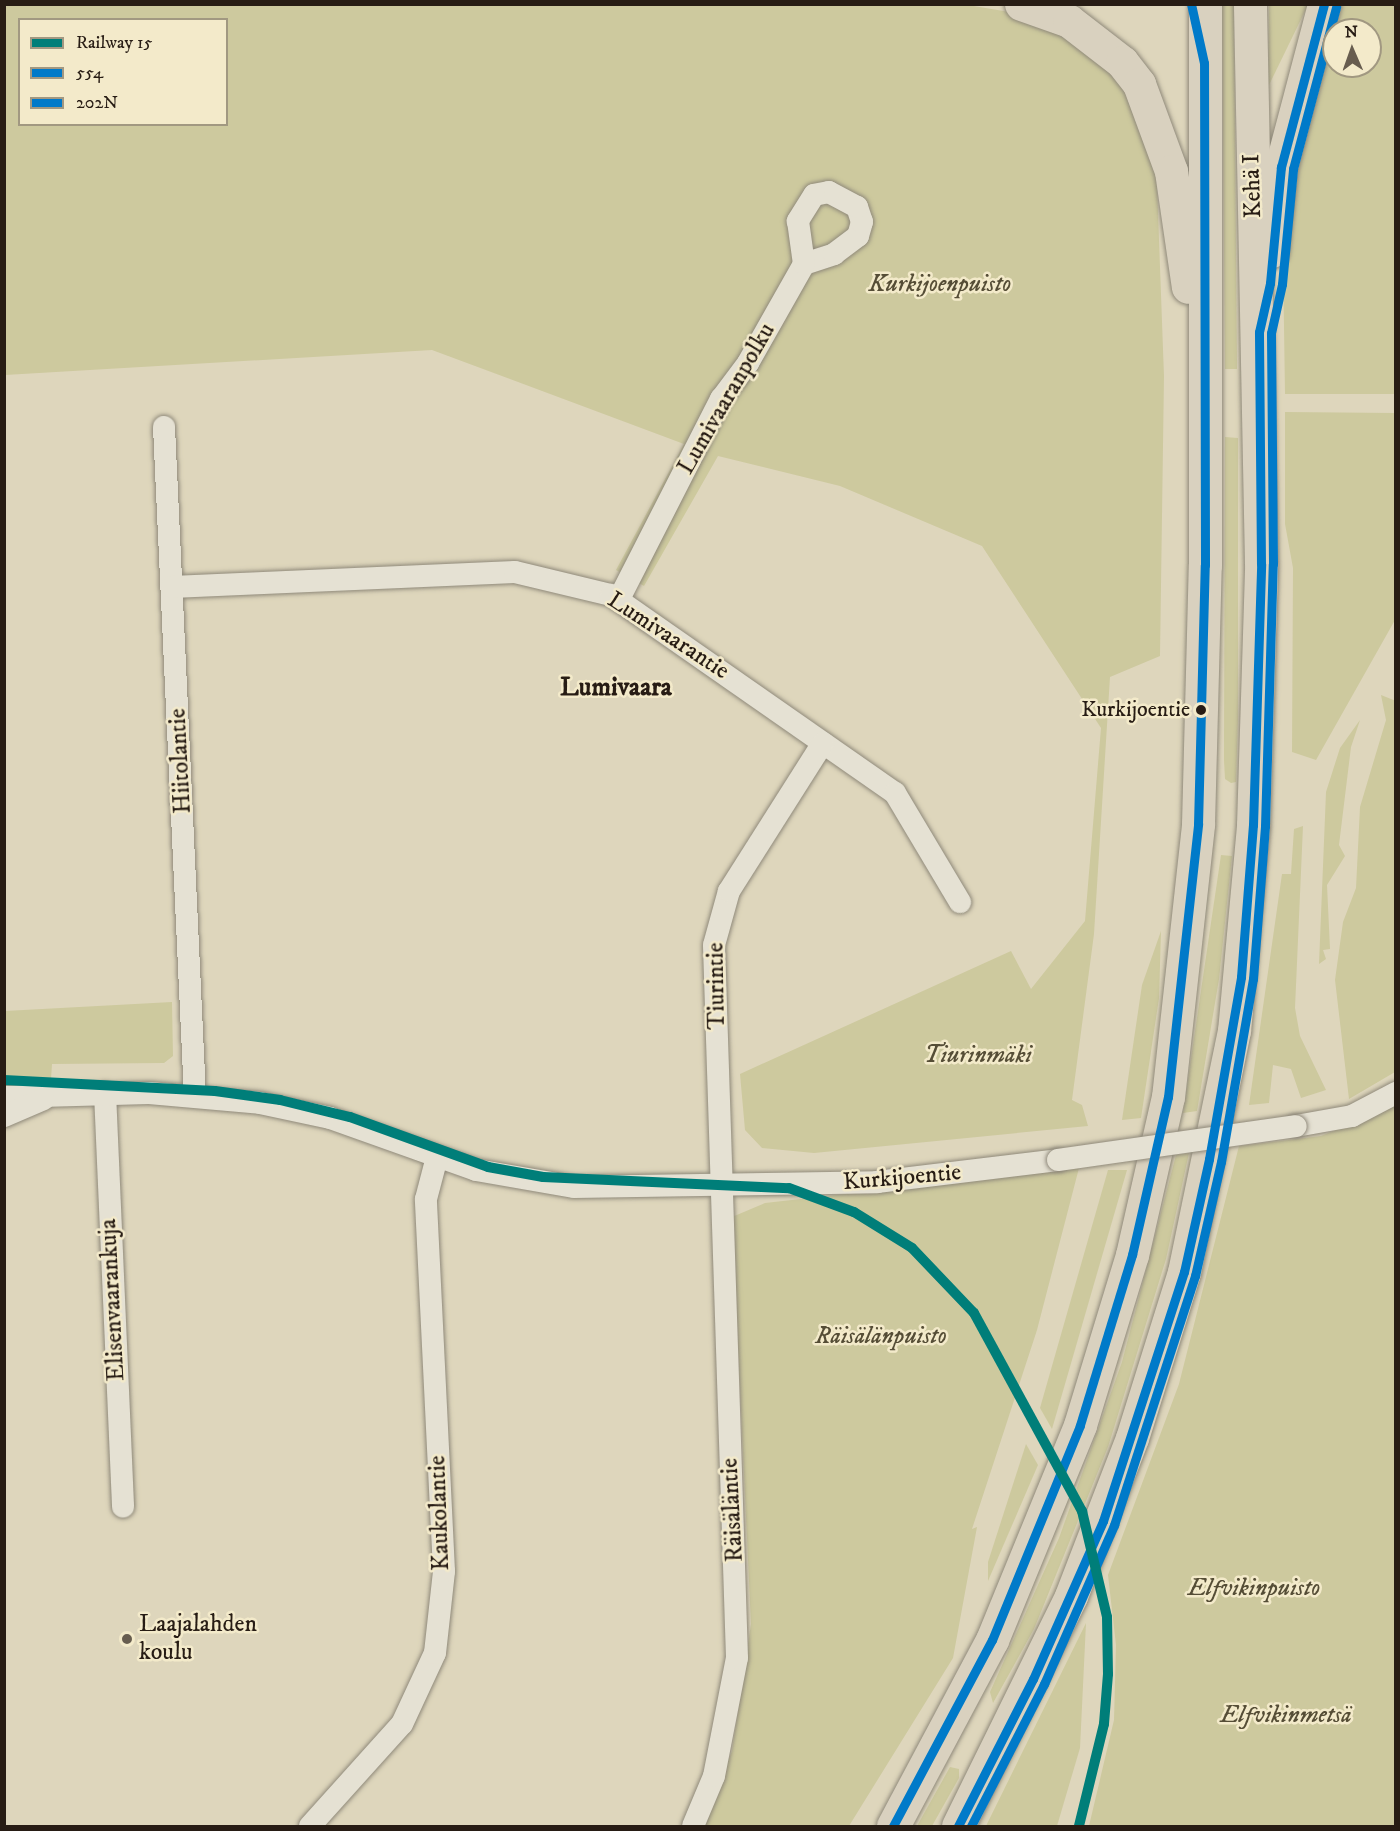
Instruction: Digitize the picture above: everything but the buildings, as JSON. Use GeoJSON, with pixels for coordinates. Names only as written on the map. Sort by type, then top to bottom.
{"type":"FeatureCollection","features":[{"type":"Feature","properties":{"kind":"highway"},"geometry":{"type":"LineString","coordinates":[[1020,4],[1069,21],[1122,62],[1139,84],[1171,171],[1175,228],[1202,351]]}},
{"type":"Feature","properties":{"kind":"highway"},"geometry":{"type":"LineString","coordinates":[[1191,4],[1204,63]]}},
{"type":"Feature","properties":{"kind":"highway","name":"Kehä I"},"geometry":{"type":"LineString","coordinates":[[894,1827],[992,1641],[1080,1425],[1132,1255],[1168,1097],[1198,824],[1205,565],[1202,351],[1205,4]]}},
{"type":"Feature","properties":{"kind":"highway","name":"Kehä I"},"geometry":{"type":"LineString","coordinates":[[958,1827],[1033,1679],[1103,1521],[1177,1295],[1209,1159],[1241,977],[1253,825],[1261,564],[1250,4]]}},
{"type":"Feature","properties":{"kind":"highway"},"geometry":{"type":"LineString","coordinates":[[1258,332],[1270,283],[1281,167],[1324,4]]}},
{"type":"Feature","properties":{"kind":"street","name":"Lumivaaranpolku"},"geometry":{"type":"LineString","coordinates":[[619,599],[721,399],[748,363],[804,264]]}},
{"type":"Feature","properties":{"kind":"street","name":"Hiitolantie"},"geometry":{"type":"LineString","coordinates":[[164,426],[195,1096]]}},
{"type":"Feature","properties":{"kind":"street","name":"Lumivaarantie"},"geometry":{"type":"LineString","coordinates":[[172,587],[514,572],[567,581],[619,599],[895,793],[960,902]]}},
{"type":"Feature","properties":{"kind":"street","name":"Tiurintie"},"geometry":{"type":"LineString","coordinates":[[720,1186],[716,932],[729,891],[823,743]]}},
{"type":"Feature","properties":{"kind":"street"},"geometry":{"type":"LineString","coordinates":[[4,1086],[50,1095]]}},
{"type":"Feature","properties":{"kind":"street","name":"Kurkijoentie"},"geometry":{"type":"LineString","coordinates":[[4,1097],[105,1093],[195,1096],[330,1118],[437,1157],[513,1179],[574,1187],[877,1182],[1058,1160],[1296,1126],[1352,1116],[1395,1093]]}},
{"type":"Feature","properties":{"kind":"street","name":"Elisenvaarankuja"},"geometry":{"type":"LineString","coordinates":[[105,1093],[123,1507]]}},
{"type":"Feature","properties":{"kind":"street","name":"Kurkijoentie"},"geometry":{"type":"LineString","coordinates":[[4,1116],[50,1095]]}},
{"type":"Feature","properties":{"kind":"street","name":"Kaukolantie"},"geometry":{"type":"LineString","coordinates":[[310,1827],[402,1724],[422,1690],[437,1643],[444,1571],[426,1199],[437,1157]]}},
{"type":"Feature","properties":{"kind":"street","name":"Räisäläntie"},"geometry":{"type":"LineString","coordinates":[[693,1827],[714,1776],[737,1658],[720,1186]]}},
{"type":"Feature","properties":{"kind":"green space","name":"Kurkijoenpuisto"},"geometry":{"type":"Polygon","coordinates":[[[962,4],[1015,13],[1062,28],[1118,72],[1156,158],[1164,376],[1160,656],[1110,677],[1094,934],[1072,1100],[1082,1105],[1088,1126],[814,1153],[762,1148],[745,1130],[740,1074],[1011,951],[1031,989],[1085,921],[1101,728],[982,546],[840,486],[718,456],[644,586],[616,570],[684,444],[432,350],[5,375],[5,5],[962,4]]]}},
{"type":"Feature","properties":{"kind":"green space"},"geometry":{"type":"Polygon","coordinates":[[[1222,5],[1234,5],[1237,369],[1225,369],[1222,5]]]}},
{"type":"Feature","properties":{"kind":"green space"},"geometry":{"type":"Polygon","coordinates":[[[1269,5],[1308,5],[1268,87],[1269,5]]]}},
{"type":"Feature","properties":{"kind":"green space"},"geometry":{"type":"Polygon","coordinates":[[[1339,5],[1395,5],[1395,394],[1285,394],[1283,259],[1290,194],[1322,71],[1322,78],[1382,78],[1382,18],[1336,18],[1339,5]]]}},
{"type":"Feature","properties":{"kind":"green space"},"geometry":{"type":"Polygon","coordinates":[[[1285,412],[1395,413],[1395,620],[1316,760],[1292,752],[1293,568],[1285,524],[1285,412]]]}},
{"type":"Feature","properties":{"kind":"green space"},"geometry":{"type":"Polygon","coordinates":[[[1225,437],[1238,438],[1238,718],[1236,782],[1231,783],[1225,779],[1224,760],[1225,437]]]}},
{"type":"Feature","properties":{"kind":"green space"},"geometry":{"type":"Polygon","coordinates":[[[1381,695],[1396,701],[1395,1072],[1349,1099],[1335,980],[1343,922],[1356,888],[1360,807],[1386,720],[1381,695]]]}},
{"type":"Feature","properties":{"kind":"green space"},"geometry":{"type":"Polygon","coordinates":[[[1360,720],[1351,747],[1339,845],[1345,856],[1327,885],[1330,949],[1323,950],[1326,959],[1319,964],[1326,792],[1340,748],[1360,720]]]}},
{"type":"Feature","properties":{"kind":"green space"},"geometry":{"type":"Polygon","coordinates":[[[1303,826],[1295,1008],[1300,1036],[1326,1090],[1301,1098],[1291,1069],[1273,1065],[1269,1103],[1249,1105],[1282,874],[1291,874],[1294,829],[1303,826]]]}},
{"type":"Feature","properties":{"kind":"green space"},"geometry":{"type":"Polygon","coordinates":[[[1221,855],[1232,856],[1219,979],[1197,1111],[1183,1113],[1221,855]]]}},
{"type":"Feature","properties":{"kind":"green space"},"geometry":{"type":"Polygon","coordinates":[[[1161,931],[1159,998],[1141,1118],[1122,1120],[1142,985],[1161,931]]]}},
{"type":"Feature","properties":{"kind":"green space"},"geometry":{"type":"Polygon","coordinates":[[[172,1002],[173,1056],[164,1063],[52,1064],[51,1079],[5,1090],[5,1011],[172,1002]]]}},
{"type":"Feature","properties":{"kind":"green space","name":"Elfvikinpuisto"},"geometry":{"type":"Polygon","coordinates":[[[1395,1106],[1395,1826],[1089,1826],[1114,1720],[1116,1645],[1108,1575],[1179,1384],[1239,1146],[1321,1136],[1395,1106]]]}},
{"type":"Feature","properties":{"kind":"green space"},"geometry":{"type":"Polygon","coordinates":[[[1189,1153],[1166,1259],[1108,1447],[1034,1629],[993,1703],[990,1692],[1059,1538],[1122,1362],[1176,1155],[1189,1153]]]}},
{"type":"Feature","properties":{"kind":"green space","name":"Räisälänpuisto"},"geometry":{"type":"Polygon","coordinates":[[[1079,1168],[1037,1330],[972,1529],[977,1527],[953,1658],[849,1826],[703,1826],[732,1751],[751,1624],[732,1217],[765,1203],[1079,1168]]]}},
{"type":"Feature","properties":{"kind":"green space"},"geometry":{"type":"Polygon","coordinates":[[[1108,1170],[1127,1170],[1052,1429],[1040,1408],[1108,1170]]]}},
{"type":"Feature","properties":{"kind":"green space"},"geometry":{"type":"Polygon","coordinates":[[[1026,1444],[1038,1465],[988,1581],[988,1562],[1026,1444]]]}},
{"type":"Feature","properties":{"kind":"green space"},"geometry":{"type":"Polygon","coordinates":[[[1086,1623],[1080,1748],[1057,1826],[986,1826],[1086,1623]]]}},
{"type":"Feature","properties":{"kind":"green space"},"geometry":{"type":"Polygon","coordinates":[[[950,1767],[959,1769],[959,1778],[932,1826],[917,1826],[950,1767]]]}},
{"type":"Feature","properties":{"kind":"rail line","name":"15"},"geometry":{"type":"LineString","coordinates":[[4,1080],[215,1091],[280,1100],[350,1117],[488,1167],[543,1177],[789,1188],[854,1212],[912,1248],[974,1313],[1082,1511],[1107,1617],[1108,1674],[1104,1724],[1079,1826]]}},
{"type":"Feature","properties":{"kind":"transit line","name":"554"},"geometry":{"type":"LineString","coordinates":[[893,1826],[992,1640],[1080,1425],[1132,1255],[1168,1097],[1198,824],[1205,565],[1204,63],[1191,4]]}},
{"type":"Feature","properties":{"kind":"transit line","name":"554"},"geometry":{"type":"LineString","coordinates":[[958,1826],[1033,1679],[1103,1521],[1184,1272],[1209,1159],[1241,977],[1253,825],[1261,564],[1259,332],[1270,283],[1281,167],[1324,4]]}},
{"type":"Feature","properties":{"kind":"transit line","name":"202N"},"geometry":{"type":"LineString","coordinates":[[971,1826],[1044,1684],[1114,1525],[1195,1276],[1221,1162],[1253,979],[1265,826],[1273,564],[1271,333],[1282,284],[1293,169],[1336,7]]}},
{"type":"Feature","properties":{"kind":"place","name":"Kurkijoentie"},"geometry":{"type":"Point","coordinates":[1201,710]}},
{"type":"Feature","properties":{"kind":"place","name":"Laajalahden koulu"},"geometry":{"type":"Point","coordinates":[127,1639]}},
{"type":"Feature","properties":{"kind":"district","name":"Lumivaara"},"geometry":{"type":"Point","coordinates":[616,688]}},
{"type":"Feature","properties":{"kind":"park label","name":"Tiurinmäki"},"geometry":{"type":"Point","coordinates":[978,1056]}},
{"type":"Feature","properties":{"kind":"park label","name":"Elfvikinmetsä"},"geometry":{"type":"Point","coordinates":[1286,1716]}}]}
